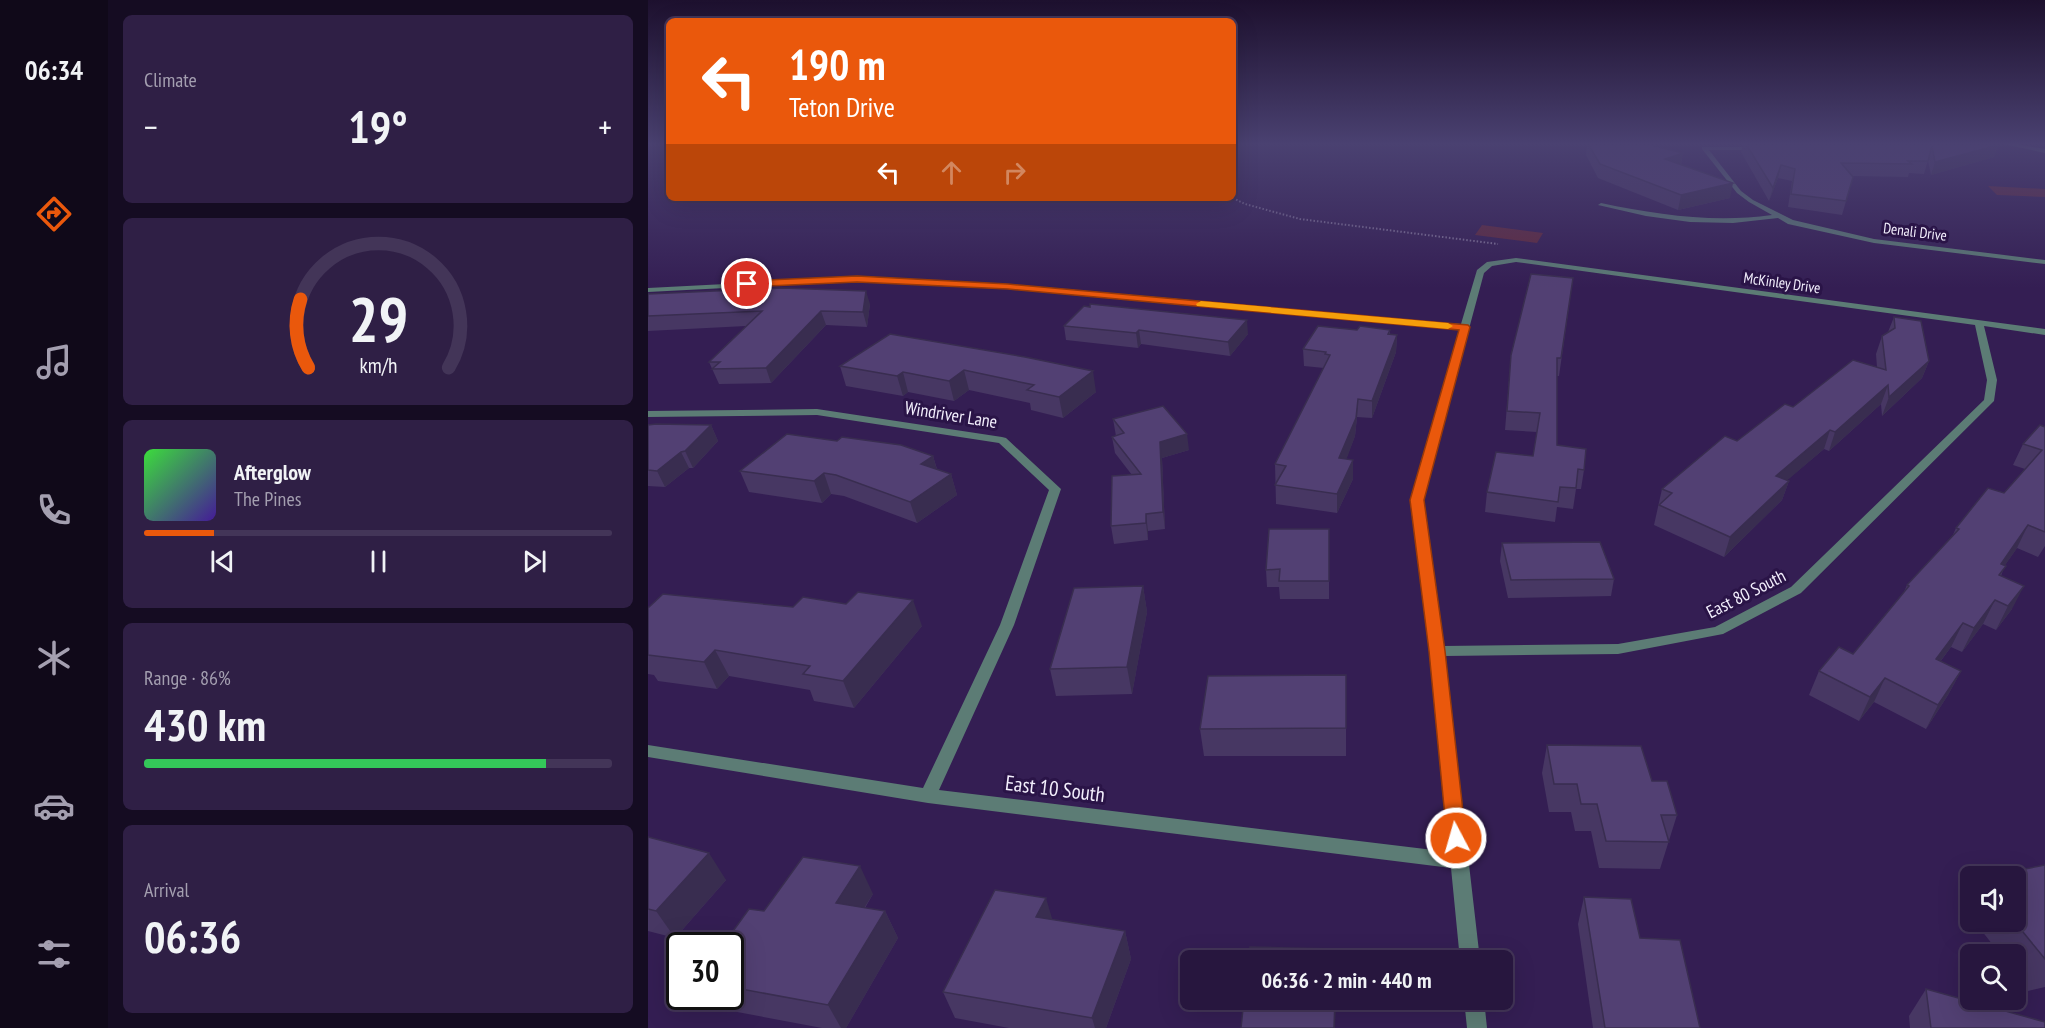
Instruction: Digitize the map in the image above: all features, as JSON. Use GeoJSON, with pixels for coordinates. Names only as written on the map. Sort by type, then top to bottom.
{"type":"FeatureCollection","features":[{"type":"Feature","properties":{"kind":"street","name":"Denali Drive"},"geometry":{"type":"LineString","coordinates":[[1739,192],[1778,216],[1807,226],[1874,241],[2045,262]]}},
{"type":"Feature","properties":{"kind":"street"},"geometry":{"type":"LineString","coordinates":[[1601,205],[1688,222],[1730,222],[1778,216]]}},
{"type":"Feature","properties":{"kind":"street","name":"McKinley Drive"},"geometry":{"type":"LineString","coordinates":[[1465,327],[1480,272],[1490,264],[1516,260],[2045,332]]}},
{"type":"Feature","properties":{"kind":"street"},"geometry":{"type":"LineString","coordinates":[[648,290],[857,279],[985,285],[1465,327],[1417,500],[1437,651],[1469,950]]}},
{"type":"Feature","properties":{"kind":"street","name":"East 80 South"},"geometry":{"type":"LineString","coordinates":[[1437,651],[1618,649],[1718,631],[1796,591],[1989,401],[1992,380],[1979,323]]}},
{"type":"Feature","properties":{"kind":"street","name":"Windriver Lane"},"geometry":{"type":"LineString","coordinates":[[648,414],[816,412],[1002,440],[1055,489],[1007,625],[928,796]]}},
{"type":"Feature","properties":{"kind":"street","name":"East 10 South"},"geometry":{"type":"LineString","coordinates":[[648,751],[928,796],[1459,861]]}},
{"type":"Feature","properties":{"kind":"street"},"geometry":{"type":"LineString","coordinates":[[1475,1010],[1477,1028]]}},
{"type":"Feature","properties":{"kind":"path"},"geometry":{"type":"LineString","coordinates":[[1236,200],[1300,219],[1501,244]]}},
{"type":"Feature","properties":{"kind":"shaded area"},"geometry":{"type":"Polygon","coordinates":[[[1994,192],[2045,192],[2045,197],[1997,195],[1994,192]]]}},
{"type":"Feature","properties":{"kind":"shaded area"},"geometry":{"type":"Polygon","coordinates":[[[1482,225],[1543,233],[1537,243],[1475,235],[1482,225]]]}},
{"type":"Feature","properties":{"kind":"building"},"geometry":{"type":"Polygon","coordinates":[[[1673,192],[1694,192],[1681,195],[1673,192]]]}},
{"type":"Feature","properties":{"kind":"building"},"geometry":{"type":"Polygon","coordinates":[[[1791,192],[1849,192],[1846,201],[1791,194],[1791,192]]]}},
{"type":"Feature","properties":{"kind":"building"},"geometry":{"type":"Polygon","coordinates":[[[1531,274],[1573,278],[1561,358],[1557,358],[1557,445],[1586,449],[1584,470],[1578,469],[1576,488],[1560,487],[1558,502],[1487,492],[1496,452],[1533,456],[1540,413],[1507,411],[1511,355],[1531,274]]]}},
{"type":"Feature","properties":{"kind":"building"},"geometry":{"type":"Polygon","coordinates":[[[782,288],[866,291],[863,312],[821,311],[766,368],[712,369],[720,362],[709,362],[762,311],[648,316],[648,294],[782,288]]]}},
{"type":"Feature","properties":{"kind":"building"},"geometry":{"type":"Polygon","coordinates":[[[1090,304],[1247,320],[1228,342],[1139,330],[1136,333],[1064,326],[1084,306],[1090,307],[1090,304]]]}},
{"type":"Feature","properties":{"kind":"building"},"geometry":{"type":"Polygon","coordinates":[[[1894,317],[1921,321],[1929,361],[1889,397],[1888,385],[1835,432],[1830,430],[1776,476],[1789,481],[1730,537],[1659,505],[1672,493],[1662,489],[1725,436],[1737,441],[1785,404],[1793,407],[1853,360],[1886,370],[1882,336],[1895,328],[1894,317]]]}},
{"type":"Feature","properties":{"kind":"building"},"geometry":{"type":"Polygon","coordinates":[[[1318,326],[1357,330],[1360,326],[1390,330],[1388,334],[1397,335],[1372,401],[1358,399],[1356,418],[1339,458],[1353,460],[1337,494],[1275,485],[1286,466],[1275,464],[1330,355],[1325,354],[1326,352],[1303,349],[1318,326]]]}},
{"type":"Feature","properties":{"kind":"building"},"geometry":{"type":"Polygon","coordinates":[[[890,334],[1093,371],[1059,397],[1027,390],[1034,385],[964,370],[949,381],[903,372],[897,376],[840,366],[890,334]]]}},
{"type":"Feature","properties":{"kind":"building"},"geometry":{"type":"Polygon","coordinates":[[[1163,406],[1187,434],[1160,442],[1163,512],[1146,514],[1146,523],[1111,526],[1112,476],[1141,474],[1112,437],[1124,433],[1113,419],[1163,406]]]}},
{"type":"Feature","properties":{"kind":"building"},"geometry":{"type":"Polygon","coordinates":[[[648,425],[711,425],[685,451],[657,471],[648,470],[648,425]]]}},
{"type":"Feature","properties":{"kind":"building"},"geometry":{"type":"Polygon","coordinates":[[[2040,425],[2045,427],[2045,532],[2028,525],[2001,564],[2006,566],[1999,575],[2024,586],[2008,606],[1995,600],[1974,628],[1963,623],[1936,659],[1961,671],[1938,705],[1885,678],[1870,697],[1819,671],[1839,647],[1853,654],[1909,586],[1907,585],[1959,529],[1956,528],[1988,488],[2004,493],[2042,450],[2023,444],[2040,425]]]}},
{"type":"Feature","properties":{"kind":"building"},"geometry":{"type":"Polygon","coordinates":[[[787,434],[837,441],[842,437],[901,445],[933,456],[921,464],[951,474],[910,502],[836,475],[824,473],[814,481],[740,471],[787,434]]]}},
{"type":"Feature","properties":{"kind":"building"},"geometry":{"type":"Polygon","coordinates":[[[1269,529],[1329,529],[1329,581],[1279,581],[1280,569],[1266,570],[1269,529]]]}},
{"type":"Feature","properties":{"kind":"building"},"geometry":{"type":"Polygon","coordinates":[[[1600,542],[1614,579],[1511,580],[1502,543],[1600,542]]]}},
{"type":"Feature","properties":{"kind":"building"},"geometry":{"type":"Polygon","coordinates":[[[1143,586],[1127,667],[1050,669],[1074,588],[1143,586]]]}},
{"type":"Feature","properties":{"kind":"building"},"geometry":{"type":"Polygon","coordinates":[[[858,592],[913,600],[843,681],[803,674],[810,666],[715,650],[704,662],[648,655],[648,608],[663,594],[793,607],[803,597],[846,604],[858,592]]]}},
{"type":"Feature","properties":{"kind":"building"},"geometry":{"type":"Polygon","coordinates":[[[1346,675],[1346,728],[1200,729],[1208,676],[1346,675]]]}},
{"type":"Feature","properties":{"kind":"building"},"geometry":{"type":"Polygon","coordinates":[[[1547,745],[1641,746],[1652,781],[1667,781],[1677,815],[1661,815],[1669,842],[1606,841],[1597,804],[1581,804],[1577,784],[1554,784],[1547,745]]]}},
{"type":"Feature","properties":{"kind":"building"},"geometry":{"type":"Polygon","coordinates":[[[648,837],[709,853],[656,911],[648,909],[648,837]]]}},
{"type":"Feature","properties":{"kind":"building"},"geometry":{"type":"Polygon","coordinates":[[[803,857],[860,866],[836,903],[885,911],[828,1005],[744,990],[744,932],[732,932],[749,909],[764,911],[803,857]]]}},
{"type":"Feature","properties":{"kind":"building"},"geometry":{"type":"Polygon","coordinates":[[[2045,865],[2045,959],[2023,932],[2026,932],[2026,869],[2045,865]]]}},
{"type":"Feature","properties":{"kind":"building"},"geometry":{"type":"Polygon","coordinates":[[[995,890],[1046,898],[1036,917],[1125,931],[1092,1018],[943,992],[995,890]]]}},
{"type":"Feature","properties":{"kind":"building"},"geometry":{"type":"Polygon","coordinates":[[[1584,897],[1631,899],[1640,938],[1680,940],[1700,1028],[1605,1028],[1584,897]]]}},
{"type":"Feature","properties":{"kind":"building"},"geometry":{"type":"Polygon","coordinates":[[[1250,947],[1336,949],[1336,950],[1250,950],[1250,947]]]}},
{"type":"Feature","properties":{"kind":"building"},"geometry":{"type":"Polygon","coordinates":[[[1926,989],[1960,998],[1960,1010],[2002,1010],[2045,1022],[2045,1028],[1931,1028],[1926,989]]]}},
{"type":"Feature","properties":{"kind":"building"},"geometry":{"type":"Polygon","coordinates":[[[1243,1010],[1335,1010],[1334,1028],[1241,1028],[1243,1010]]]}},
{"type":"Feature","properties":{"kind":"slow traffic"},"geometry":{"type":"LineString","coordinates":[[1201,304],[1448,326]]}},
{"type":"Feature","properties":{"kind":"route"},"geometry":{"type":"LineString","coordinates":[[747,284],[857,279],[1008,286],[1465,327],[1417,500],[1437,651],[1456,838]]}}]}
